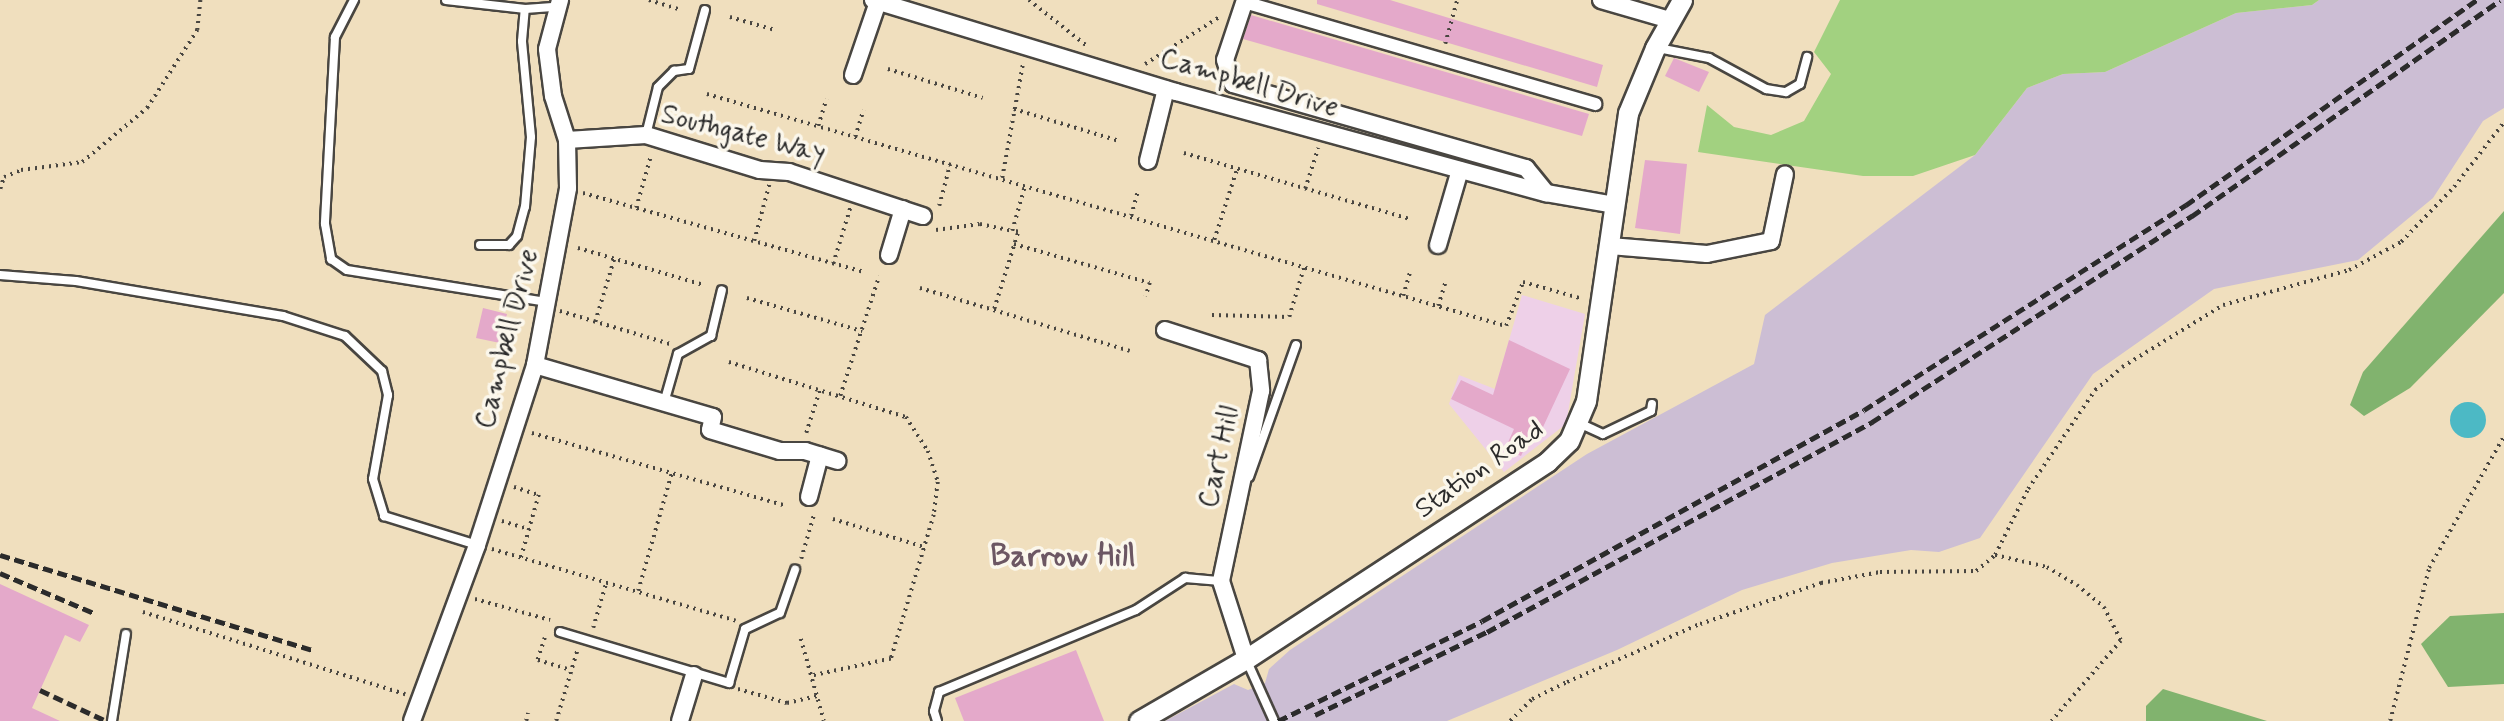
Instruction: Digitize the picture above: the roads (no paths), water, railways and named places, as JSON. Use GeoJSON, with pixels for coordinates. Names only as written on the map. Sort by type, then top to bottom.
{"type":"FeatureCollection","features":[{"type":"Feature","properties":{"kind":"street"},"geometry":{"type":"LineString","coordinates":[[1601,0],[1670,20]]}},
{"type":"Feature","properties":{"kind":"street","name":"Station Road"},"geometry":{"type":"LineString","coordinates":[[1139,721],[1246,659],[1547,462],[1569,441],[1579,423],[1601,304],[1628,113],[1655,48],[1682,0]]}},
{"type":"Feature","properties":{"kind":"street","name":"Campbell Drive"},"geometry":{"type":"LineString","coordinates":[[876,1],[1166,89],[1546,193],[1614,205]]}},
{"type":"Feature","properties":{"kind":"street"},"geometry":{"type":"LineString","coordinates":[[853,75],[876,1]]}},
{"type":"Feature","properties":{"kind":"street"},"geometry":{"type":"LineString","coordinates":[[1546,193],[1525,168],[1233,84],[1225,60],[1244,1],[1596,104]]}},
{"type":"Feature","properties":{"kind":"street","name":"Campbell Drive"},"geometry":{"type":"LineString","coordinates":[[412,721],[477,545],[535,365],[568,188],[567,140],[553,96],[547,49],[558,3]]}},
{"type":"Feature","properties":{"kind":"street"},"geometry":{"type":"LineString","coordinates":[[1147,161],[1166,89]]}},
{"type":"Feature","properties":{"kind":"street","name":"Southgate Way"},"geometry":{"type":"LineString","coordinates":[[567,140],[649,142],[760,170],[789,172],[923,216]]}},
{"type":"Feature","properties":{"kind":"street"},"geometry":{"type":"LineString","coordinates":[[1438,245],[1460,170]]}},
{"type":"Feature","properties":{"kind":"street"},"geometry":{"type":"LineString","coordinates":[[1610,246],[1707,254],[1771,241],[1785,174]]}},
{"type":"Feature","properties":{"kind":"street"},"geometry":{"type":"LineString","coordinates":[[889,255],[903,209]]}},
{"type":"Feature","properties":{"kind":"street","name":"Cart Hill"},"geometry":{"type":"LineString","coordinates":[[1165,330],[1258,359],[1261,391],[1221,581]]}},
{"type":"Feature","properties":{"kind":"street"},"geometry":{"type":"LineString","coordinates":[[535,365],[713,417],[710,430],[780,451],[820,455],[838,461]]}},
{"type":"Feature","properties":{"kind":"street"},"geometry":{"type":"LineString","coordinates":[[809,497],[820,455]]}},
{"type":"Feature","properties":{"kind":"street"},"geometry":{"type":"LineString","coordinates":[[1221,581],[1246,659]]}},
{"type":"Feature","properties":{"kind":"street"},"geometry":{"type":"LineString","coordinates":[[680,721],[694,675]]}},
{"type":"Feature","properties":{"kind":"lane"},"geometry":{"type":"LineString","coordinates":[[354,0],[335,37],[324,224],[331,259],[346,270],[547,302]]}},
{"type":"Feature","properties":{"kind":"lane"},"geometry":{"type":"LineString","coordinates":[[446,0],[525,9],[558,3]]}},
{"type":"Feature","properties":{"kind":"lane"},"geometry":{"type":"LineString","coordinates":[[480,244],[509,245],[517,236],[525,207],[531,136],[522,41],[525,9]]}},
{"type":"Feature","properties":{"kind":"lane"},"geometry":{"type":"LineString","coordinates":[[649,142],[658,87],[674,71],[689,69],[705,10]]}},
{"type":"Feature","properties":{"kind":"lane"},"geometry":{"type":"LineString","coordinates":[[1655,48],[1709,58],[1766,89],[1786,92],[1800,84],[1807,57]]}},
{"type":"Feature","properties":{"kind":"lane"},"geometry":{"type":"LineString","coordinates":[[0,275],[76,281],[283,316],[345,336],[382,371],[388,395],[373,479],[384,516],[477,545]]}},
{"type":"Feature","properties":{"kind":"lane"},"geometry":{"type":"LineString","coordinates":[[664,403],[678,354],[711,336],[722,290]]}},
{"type":"Feature","properties":{"kind":"lane"},"geometry":{"type":"LineString","coordinates":[[1233,526],[1296,345]]}},
{"type":"Feature","properties":{"kind":"lane"},"geometry":{"type":"LineString","coordinates":[[1579,423],[1603,434],[1651,411],[1652,404]]}},
{"type":"Feature","properties":{"kind":"lane"},"geometry":{"type":"LineString","coordinates":[[560,632],[694,675],[729,683],[745,629],[780,613],[797,566]]}},
{"type":"Feature","properties":{"kind":"lane"},"geometry":{"type":"LineString","coordinates":[[937,721],[934,711],[939,692],[1136,610],[1185,578],[1221,581]]}},
{"type":"Feature","properties":{"kind":"lane"},"geometry":{"type":"LineString","coordinates":[[112,721],[126,634]]}},
{"type":"Feature","properties":{"kind":"lane"},"geometry":{"type":"LineString","coordinates":[[1246,659],[1255,685],[1274,721]]}},
{"type":"Feature","properties":{"kind":"water"},"geometry":{"type":"Polygon","coordinates":[[[2468,402],[2481,407],[2486,420],[2481,433],[2468,438],[2455,433],[2450,420],[2455,407],[2468,402]]]}},
{"type":"Feature","properties":{"kind":"railway"},"geometry":{"type":"LineString","coordinates":[[1278,721],[1482,621],[1864,410],[2186,205],[2477,0]]}},
{"type":"Feature","properties":{"kind":"railway"},"geometry":{"type":"LineString","coordinates":[[1315,715],[1487,632],[1872,422],[2192,216],[2500,0]]}},
{"type":"Feature","properties":{"kind":"railway"},"geometry":{"type":"LineString","coordinates":[[0,555],[313,650]]}},
{"type":"Feature","properties":{"kind":"railway"},"geometry":{"type":"LineString","coordinates":[[0,573],[96,614]]}},
{"type":"Feature","properties":{"kind":"railway"},"geometry":{"type":"LineString","coordinates":[[40,690],[104,720]]}},
{"type":"Feature","properties":{"kind":"district","name":"Barrow Hill"},"geometry":{"type":"Point","coordinates":[1063,556]}}]}
